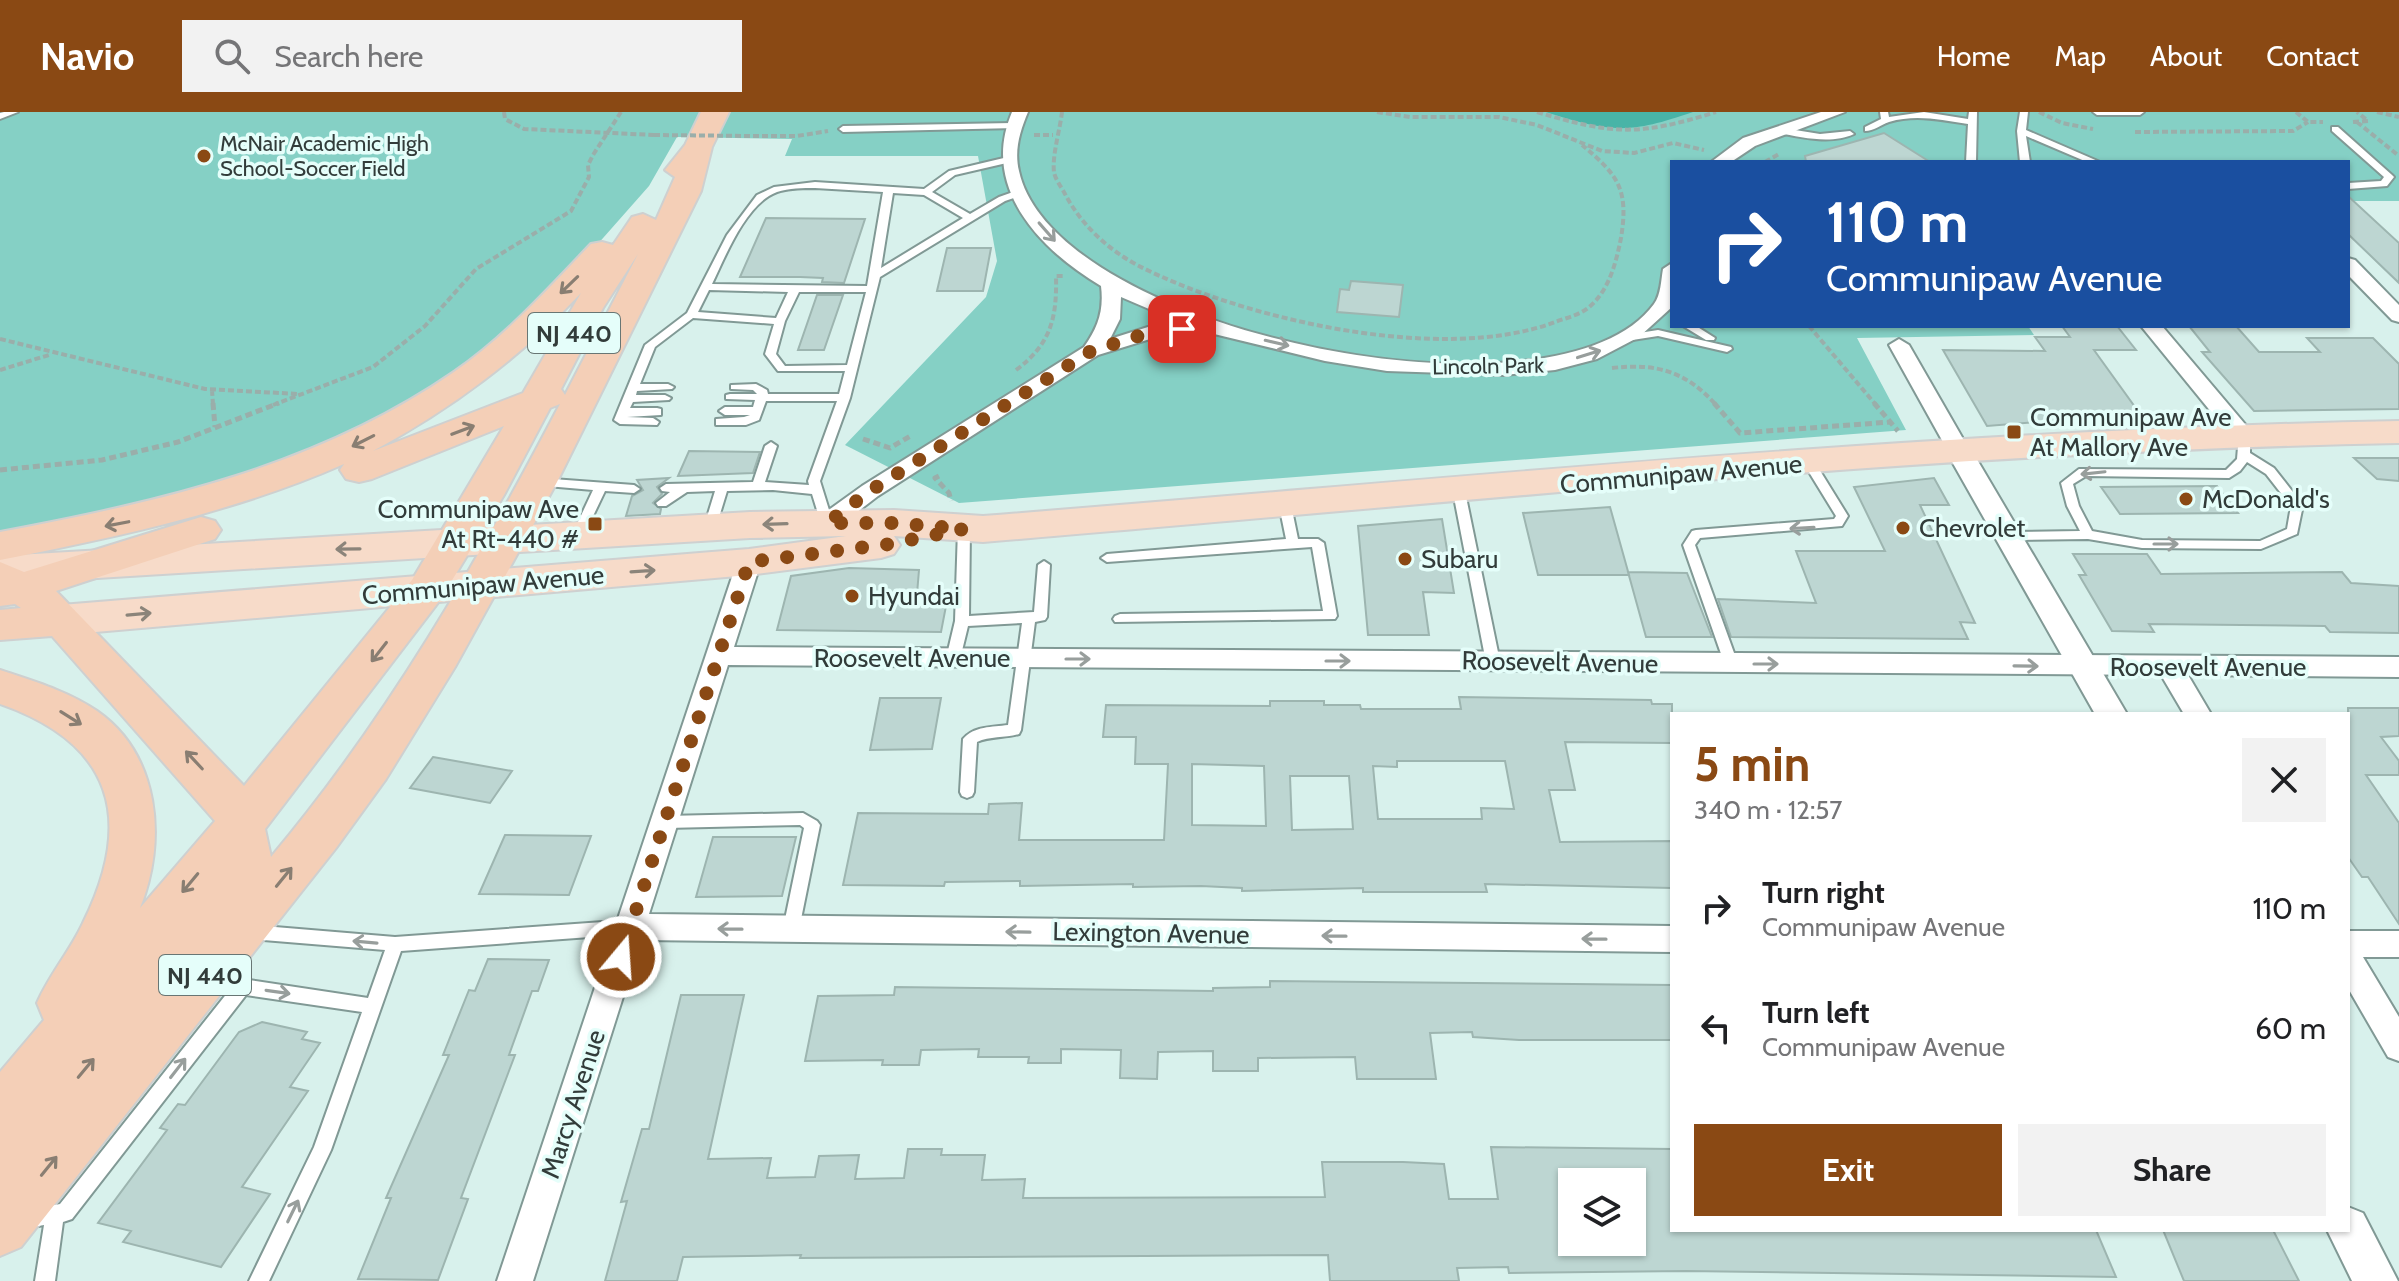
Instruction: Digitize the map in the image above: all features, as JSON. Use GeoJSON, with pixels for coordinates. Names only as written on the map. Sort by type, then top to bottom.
{"type":"FeatureCollection","features":[{"type":"Feature","properties":{"kind":"highway"},"geometry":{"type":"LineString","coordinates":[[6,582],[101,563],[268,505],[591,377],[686,191],[698,147],[715,112]]}},
{"type":"Feature","properties":{"kind":"highway"},"geometry":{"type":"LineString","coordinates":[[0,546],[210,501],[307,467],[394,425],[493,359],[664,191],[698,147]]}},
{"type":"Feature","properties":{"kind":"highway","name":"NJ 440"},"geometry":{"type":"LineString","coordinates":[[0,1114],[240,823],[426,590],[539,400],[587,308],[664,191]]}},
{"type":"Feature","properties":{"kind":"highway","name":"NJ 440"},"geometry":{"type":"LineString","coordinates":[[2,1224],[221,984],[241,931],[370,766],[482,584],[591,377]]}},
{"type":"Feature","properties":{"kind":"highway"},"geometry":{"type":"LineString","coordinates":[[0,1172],[231,894],[247,857],[240,823],[200,766],[49,606],[6,582]]}},
{"type":"Feature","properties":{"kind":"highway","name":"Communipaw Avenue"},"geometry":{"type":"LineString","coordinates":[[0,625],[61,620]]}},
{"type":"Feature","properties":{"kind":"highway"},"geometry":{"type":"LineString","coordinates":[[0,687],[72,717],[110,751],[129,795],[133,841],[128,876],[98,946],[69,995],[0,1085]]}},
{"type":"Feature","properties":{"kind":"main road","name":"Communipaw Avenue"},"geometry":{"type":"LineString","coordinates":[[101,563],[274,551],[505,542],[710,527],[822,506],[894,523],[1285,505],[1959,451],[2244,445],[2399,432]]}},
{"type":"Feature","properties":{"kind":"main road","name":"Communipaw Avenue"},"geometry":{"type":"LineString","coordinates":[[61,620],[749,562],[890,544],[958,518]]}},
{"type":"Feature","properties":{"kind":"street"},"geometry":{"type":"LineString","coordinates":[[1724,158],[1777,130],[1837,112]]}},
{"type":"Feature","properties":{"kind":"street","name":"Lincoln Park"},"geometry":{"type":"LineString","coordinates":[[1016,119],[1006,149],[1008,160],[1026,208],[1056,242],[1102,278],[1213,328],[1337,356],[1456,371],[1556,364],[1617,345],[1669,306]]}},
{"type":"Feature","properties":{"kind":"street"},"geometry":{"type":"LineString","coordinates":[[2350,266],[2399,316]]}},
{"type":"Feature","properties":{"kind":"street","name":"Lincoln Park"},"geometry":{"type":"LineString","coordinates":[[1091,351],[1108,326],[1114,308],[1102,278]]}},
{"type":"Feature","properties":{"kind":"street","name":"Lincoln Park"},"geometry":{"type":"LineString","coordinates":[[822,506],[870,491],[1091,351],[1148,333],[1213,328]]}},
{"type":"Feature","properties":{"kind":"street"},"geometry":{"type":"LineString","coordinates":[[2153,328],[2244,445]]}},
{"type":"Feature","properties":{"kind":"street"},"geometry":{"type":"LineString","coordinates":[[1899,345],[2110,712]]}},
{"type":"Feature","properties":{"kind":"street","name":"Marcy Avenue"},"geometry":{"type":"LineString","coordinates":[[515,1281],[749,562]]}},
{"type":"Feature","properties":{"kind":"street","name":"Roosevelt Avenue"},"geometry":{"type":"LineString","coordinates":[[720,656],[2399,667]]}},
{"type":"Feature","properties":{"kind":"street"},"geometry":{"type":"LineString","coordinates":[[2169,666],[2197,712]]}},
{"type":"Feature","properties":{"kind":"street","name":"Lexington Avenue"},"geometry":{"type":"LineString","coordinates":[[631,927],[1670,939]]}},
{"type":"Feature","properties":{"kind":"street"},"geometry":{"type":"LineString","coordinates":[[2350,944],[2399,944]]}},
{"type":"Feature","properties":{"kind":"street"},"geometry":{"type":"LineString","coordinates":[[2350,963],[2399,1046]]}},
{"type":"Feature","properties":{"kind":"street"},"geometry":{"type":"LineString","coordinates":[[2350,1232],[2376,1281]]}},
{"type":"Feature","properties":{"kind":"lane"},"geometry":{"type":"LineString","coordinates":[[0,116],[14,112]]}},
{"type":"Feature","properties":{"kind":"lane"},"geometry":{"type":"LineString","coordinates":[[2024,112],[2021,131],[2025,160]]}},
{"type":"Feature","properties":{"kind":"lane"},"geometry":{"type":"LineString","coordinates":[[2097,112],[2140,112]]}},
{"type":"Feature","properties":{"kind":"lane"},"geometry":{"type":"LineString","coordinates":[[1868,129],[1885,116],[1973,117],[1971,160]]}},
{"type":"Feature","properties":{"kind":"lane"},"geometry":{"type":"LineString","coordinates":[[843,129],[1016,119]]}},
{"type":"Feature","properties":{"kind":"lane"},"geometry":{"type":"LineString","coordinates":[[2335,129],[2389,177],[2384,184],[2350,186]]}},
{"type":"Feature","properties":{"kind":"lane"},"geometry":{"type":"LineString","coordinates":[[1777,130],[1820,137],[1850,134]]}},
{"type":"Feature","properties":{"kind":"lane"},"geometry":{"type":"LineString","coordinates":[[2021,131],[2090,160]]}},
{"type":"Feature","properties":{"kind":"lane"},"geometry":{"type":"LineString","coordinates":[[926,192],[952,173],[1008,160]]}},
{"type":"Feature","properties":{"kind":"lane"},"geometry":{"type":"LineString","coordinates":[[655,417],[624,412],[650,345],[691,315],[748,211],[761,196],[780,188],[811,186],[926,192],[971,219]]}},
{"type":"Feature","properties":{"kind":"lane"},"geometry":{"type":"LineString","coordinates":[[822,506],[814,481],[844,398],[869,289],[875,276],[888,192]]}},
{"type":"Feature","properties":{"kind":"lane"},"geometry":{"type":"LineString","coordinates":[[875,276],[1019,193]]}},
{"type":"Feature","properties":{"kind":"lane"},"geometry":{"type":"LineString","coordinates":[[706,287],[869,289]]}},
{"type":"Feature","properties":{"kind":"lane"},"geometry":{"type":"LineString","coordinates":[[795,289],[780,321],[770,354],[782,369],[851,368]]}},
{"type":"Feature","properties":{"kind":"lane"},"geometry":{"type":"LineString","coordinates":[[691,315],[780,321]]}},
{"type":"Feature","properties":{"kind":"lane"},"geometry":{"type":"LineString","coordinates":[[1626,338],[1658,333],[1724,347],[1691,328]]}},
{"type":"Feature","properties":{"kind":"lane"},"geometry":{"type":"LineString","coordinates":[[732,392],[762,397],[844,398]]}},
{"type":"Feature","properties":{"kind":"lane"},"geometry":{"type":"LineString","coordinates":[[631,393],[666,393]]}},
{"type":"Feature","properties":{"kind":"lane"},"geometry":{"type":"LineString","coordinates":[[722,416],[757,410],[762,397]]}},
{"type":"Feature","properties":{"kind":"lane"},"geometry":{"type":"LineString","coordinates":[[2088,535],[2073,506],[2067,483],[2083,472],[2229,474],[2240,465],[2244,445]]}},
{"type":"Feature","properties":{"kind":"lane"},"geometry":{"type":"LineString","coordinates":[[2010,536],[2088,535],[2142,544],[2261,545],[2293,531],[2297,505],[2244,445]]}},
{"type":"Feature","properties":{"kind":"lane"},"geometry":{"type":"LineString","coordinates":[[758,486],[771,446]]}},
{"type":"Feature","properties":{"kind":"lane"},"geometry":{"type":"LineString","coordinates":[[1731,664],[1689,545],[1696,534],[1838,523],[1842,516],[1810,464]]}},
{"type":"Feature","properties":{"kind":"lane"},"geometry":{"type":"LineString","coordinates":[[538,482],[632,487],[630,504]]}},
{"type":"Feature","properties":{"kind":"lane"},"geometry":{"type":"LineString","coordinates":[[667,485],[685,488],[758,486],[822,506]]}},
{"type":"Feature","properties":{"kind":"lane"},"geometry":{"type":"LineString","coordinates":[[577,537],[601,487]]}},
{"type":"Feature","properties":{"kind":"lane"},"geometry":{"type":"LineString","coordinates":[[710,527],[722,487]]}},
{"type":"Feature","properties":{"kind":"lane"},"geometry":{"type":"LineString","coordinates":[[662,503],[685,488]]}},
{"type":"Feature","properties":{"kind":"lane"},"geometry":{"type":"LineString","coordinates":[[1459,492],[1493,662]]}},
{"type":"Feature","properties":{"kind":"lane"},"geometry":{"type":"LineString","coordinates":[[1285,505],[1293,543]]}},
{"type":"Feature","properties":{"kind":"lane"},"geometry":{"type":"LineString","coordinates":[[953,659],[962,621],[958,518]]}},
{"type":"Feature","properties":{"kind":"lane"},"geometry":{"type":"LineString","coordinates":[[1107,558],[1318,543],[1330,616],[1120,619]]}},
{"type":"Feature","properties":{"kind":"lane"},"geometry":{"type":"LineString","coordinates":[[962,621],[1040,617],[1044,565]]}},
{"type":"Feature","properties":{"kind":"lane"},"geometry":{"type":"LineString","coordinates":[[967,792],[970,739],[983,733],[1014,730],[1021,658],[1029,619]]}},
{"type":"Feature","properties":{"kind":"lane"},"geometry":{"type":"LineString","coordinates":[[666,822],[803,819],[812,825],[791,929]]}},
{"type":"Feature","properties":{"kind":"lane"},"geometry":{"type":"LineString","coordinates":[[241,931],[395,944],[631,927]]}},
{"type":"Feature","properties":{"kind":"lane"},"geometry":{"type":"LineString","coordinates":[[259,1281],[322,1150],[395,944]]}},
{"type":"Feature","properties":{"kind":"lane"},"geometry":{"type":"LineString","coordinates":[[2,1224],[65,1212],[221,984],[373,1006]]}},
{"type":"Feature","properties":{"kind":"lane"},"geometry":{"type":"LineString","coordinates":[[45,1281],[55,1214]]}},
{"type":"Feature","properties":{"kind":"path"},"geometry":{"type":"LineString","coordinates":[[504,112],[505,119],[524,129],[605,134],[797,136],[843,129]]}},
{"type":"Feature","properties":{"kind":"path"},"geometry":{"type":"LineString","coordinates":[[0,470],[102,460],[178,442],[373,367],[395,353],[449,303],[476,269],[571,211],[589,177],[588,165],[621,112]]}},
{"type":"Feature","properties":{"kind":"path"},"geometry":{"type":"LineString","coordinates":[[1062,112],[1053,132],[1053,165],[1066,203],[1081,223],[1147,270],[1213,299],[1290,320],[1388,336],[1443,340],[1517,336],[1588,308],[1608,284],[1618,255],[1626,194],[1611,169],[1582,145]]}},
{"type":"Feature","properties":{"kind":"path"},"geometry":{"type":"LineString","coordinates":[[1377,112],[1410,117],[1499,117],[1537,125],[1602,151],[1634,153],[1673,143],[1724,158]]}},
{"type":"Feature","properties":{"kind":"path"},"geometry":{"type":"LineString","coordinates":[[1537,112],[1586,129],[1632,135],[1659,131],[1716,112]]}},
{"type":"Feature","properties":{"kind":"path"},"geometry":{"type":"LineString","coordinates":[[2038,112],[2062,123],[2096,130]]}},
{"type":"Feature","properties":{"kind":"path"},"geometry":{"type":"LineString","coordinates":[[2377,112],[2399,117]]}},
{"type":"Feature","properties":{"kind":"path"},"geometry":{"type":"LineString","coordinates":[[2130,132],[2293,131],[2308,122]]}},
{"type":"Feature","properties":{"kind":"path"},"geometry":{"type":"LineString","coordinates":[[2357,122],[2399,156]]}},
{"type":"Feature","properties":{"kind":"path"},"geometry":{"type":"LineString","coordinates":[[1007,376],[1037,355],[1051,336],[1058,313],[1056,276],[1102,278],[1147,270]]}},
{"type":"Feature","properties":{"kind":"path"},"geometry":{"type":"LineString","coordinates":[[1811,328],[1901,435]]}},
{"type":"Feature","properties":{"kind":"path"},"geometry":{"type":"LineString","coordinates":[[0,339],[51,354],[212,390],[283,390],[300,394]]}},
{"type":"Feature","properties":{"kind":"path"},"geometry":{"type":"LineString","coordinates":[[0,370],[51,354]]}},
{"type":"Feature","properties":{"kind":"path"},"geometry":{"type":"LineString","coordinates":[[1600,370],[1643,364],[1677,370],[1705,392],[1740,433],[1891,422]]}},
{"type":"Feature","properties":{"kind":"path"},"geometry":{"type":"LineString","coordinates":[[212,390],[215,427]]}},
{"type":"Feature","properties":{"kind":"path"},"geometry":{"type":"LineString","coordinates":[[863,439],[890,448],[916,432]]}},
{"type":"Feature","properties":{"kind":"path"},"geometry":{"type":"LineString","coordinates":[[948,470],[935,478],[949,493],[958,518]]}},
{"type":"Feature","properties":{"kind":"shaded area"},"geometry":{"type":"Polygon","coordinates":[[[0,112],[2399,112],[2399,201],[2350,201],[2350,160],[1670,160],[1670,328],[2029,328],[2034,335],[1857,338],[1906,430],[959,503],[845,445],[986,297],[997,261],[978,156],[785,156],[792,139],[677,137],[649,186],[581,263],[465,370],[330,444],[201,491],[0,543],[0,112]]]}},
{"type":"Feature","properties":{"kind":"shaded area"},"geometry":{"type":"Polygon","coordinates":[[[1546,112],[1693,112],[1652,124],[1620,128],[1587,124],[1546,112]]]}},
{"type":"Feature","properties":{"kind":"building"},"geometry":{"type":"Polygon","coordinates":[[[1884,133],[1927,160],[1806,160],[1805,156],[1884,133]]]}},
{"type":"Feature","properties":{"kind":"building"},"geometry":{"type":"Polygon","coordinates":[[[2350,198],[2399,243],[2399,283],[2350,236],[2350,198]]]}},
{"type":"Feature","properties":{"kind":"building"},"geometry":{"type":"Polygon","coordinates":[[[766,218],[865,219],[844,283],[822,282],[823,278],[740,277],[766,218]]]}},
{"type":"Feature","properties":{"kind":"building"},"geometry":{"type":"Polygon","coordinates":[[[947,248],[991,248],[983,291],[937,291],[947,248]]]}},
{"type":"Feature","properties":{"kind":"building"},"geometry":{"type":"Polygon","coordinates":[[[1351,281],[1403,285],[1399,317],[1337,312],[1340,289],[1349,290],[1351,281]]]}},
{"type":"Feature","properties":{"kind":"building"},"geometry":{"type":"Polygon","coordinates":[[[817,295],[843,295],[824,350],[798,350],[817,295]]]}},
{"type":"Feature","properties":{"kind":"building"},"geometry":{"type":"Polygon","coordinates":[[[2063,328],[2119,328],[2136,350],[2094,350],[2140,414],[1987,426],[1943,350],[2045,351],[2035,337],[2070,337],[2063,328]]]}},
{"type":"Feature","properties":{"kind":"building"},"geometry":{"type":"Polygon","coordinates":[[[2191,328],[2238,328],[2259,352],[2320,352],[2307,338],[2373,338],[2399,364],[2399,409],[2254,411],[2202,352],[2210,352],[2191,328]]]}},
{"type":"Feature","properties":{"kind":"building"},"geometry":{"type":"Polygon","coordinates":[[[689,451],[760,452],[753,473],[678,476],[689,451]]]}},
{"type":"Feature","properties":{"kind":"building"},"geometry":{"type":"Polygon","coordinates":[[[2354,458],[2399,458],[2399,481],[2377,479],[2354,458]]]}},
{"type":"Feature","properties":{"kind":"building"},"geometry":{"type":"Polygon","coordinates":[[[669,478],[657,487],[662,494],[653,503],[661,509],[660,514],[626,516],[632,496],[643,490],[637,480],[669,478]]]}},
{"type":"Feature","properties":{"kind":"building"},"geometry":{"type":"Polygon","coordinates":[[[1934,478],[1949,505],[1920,505],[1975,623],[1960,622],[1968,639],[1731,637],[1718,599],[1816,603],[1796,551],[1885,551],[1854,487],[1934,478]]]}},
{"type":"Feature","properties":{"kind":"building"},"geometry":{"type":"Polygon","coordinates":[[[2217,486],[2238,513],[2120,514],[2101,487],[2217,486]]]}},
{"type":"Feature","properties":{"kind":"building","name":"Subaru"},"geometry":{"type":"Polygon","coordinates":[[[1610,507],[1629,575],[1538,575],[1523,513],[1610,507]]]}},
{"type":"Feature","properties":{"kind":"building","name":"Subaru"},"geometry":{"type":"Polygon","coordinates":[[[1442,519],[1454,593],[1423,592],[1429,635],[1368,635],[1358,526],[1442,519]]]}},
{"type":"Feature","properties":{"kind":"building"},"geometry":{"type":"Polygon","coordinates":[[[2073,554],[2147,554],[2161,574],[2342,572],[2351,583],[2399,586],[2399,633],[2330,632],[2325,626],[2149,624],[2154,632],[2112,631],[2079,575],[2086,575],[2073,554]]]}},
{"type":"Feature","properties":{"kind":"building","name":"Hyundai"},"geometry":{"type":"Polygon","coordinates":[[[849,568],[919,570],[916,606],[946,606],[941,632],[777,630],[791,576],[849,568]]]}},
{"type":"Feature","properties":{"kind":"building"},"geometry":{"type":"Polygon","coordinates":[[[1628,572],[1687,573],[1712,637],[1646,637],[1628,572]]]}},
{"type":"Feature","properties":{"kind":"building"},"geometry":{"type":"Polygon","coordinates":[[[1459,697],[1651,700],[1652,704],[1672,704],[1670,743],[1565,742],[1575,790],[1549,790],[1560,842],[1670,841],[1670,888],[1485,884],[1487,892],[1363,892],[1363,888],[1242,891],[1242,888],[1201,886],[1133,887],[1133,884],[1020,886],[1020,881],[945,882],[944,886],[843,885],[858,813],[988,814],[989,804],[1022,803],[1019,840],[1164,840],[1168,764],[1135,764],[1136,737],[1103,737],[1106,705],[1270,706],[1270,701],[1324,701],[1324,705],[1360,705],[1361,709],[1461,709],[1459,697]],[[1397,761],[1397,767],[1373,766],[1378,819],[1482,819],[1481,808],[1514,809],[1505,761],[1397,761]],[[1192,764],[1192,825],[1266,826],[1264,766],[1192,764]],[[1290,776],[1292,830],[1353,829],[1349,776],[1290,776]]]}},
{"type":"Feature","properties":{"kind":"building"},"geometry":{"type":"Polygon","coordinates":[[[880,698],[941,698],[932,749],[870,750],[880,698]]]}},
{"type":"Feature","properties":{"kind":"building"},"geometry":{"type":"Polygon","coordinates":[[[2348,708],[2399,708],[2399,736],[2381,737],[2399,761],[2399,775],[2366,775],[2399,823],[2399,924],[2368,877],[2362,877],[2350,860],[2348,708]]]}},
{"type":"Feature","properties":{"kind":"building"},"geometry":{"type":"Polygon","coordinates":[[[433,757],[512,771],[490,803],[410,788],[433,757]]]}},
{"type":"Feature","properties":{"kind":"building"},"geometry":{"type":"Polygon","coordinates":[[[505,835],[591,836],[569,895],[479,894],[505,835]]]}},
{"type":"Feature","properties":{"kind":"building"},"geometry":{"type":"Polygon","coordinates":[[[713,837],[796,837],[782,896],[696,897],[713,837]]]}},
{"type":"Feature","properties":{"kind":"building"},"geometry":{"type":"Polygon","coordinates":[[[488,959],[549,960],[538,991],[532,991],[509,1055],[515,1055],[461,1198],[468,1199],[438,1280],[358,1279],[391,1198],[386,1198],[449,1055],[443,1055],[469,990],[475,991],[488,959]]]}},
{"type":"Feature","properties":{"kind":"building"},"geometry":{"type":"Polygon","coordinates":[[[1270,981],[1670,985],[1670,1040],[1519,1040],[1473,1037],[1472,1032],[1430,1033],[1436,1079],[1357,1079],[1355,1057],[1258,1058],[1258,1071],[1213,1071],[1213,1051],[1158,1052],[1157,1079],[1120,1078],[1121,1050],[1061,1049],[1061,1063],[1028,1063],[1029,1057],[978,1057],[979,1049],[921,1050],[919,1065],[882,1065],[883,1060],[805,1061],[818,996],[894,995],[895,987],[1213,991],[1213,988],[1270,987],[1270,981]]]}},
{"type":"Feature","properties":{"kind":"building"},"geometry":{"type":"Polygon","coordinates":[[[681,995],[744,995],[708,1159],[771,1158],[767,1178],[815,1177],[819,1156],[859,1155],[855,1179],[904,1178],[908,1149],[942,1149],[941,1155],[985,1155],[982,1180],[1025,1179],[1023,1198],[1325,1197],[1322,1162],[1403,1162],[1444,1164],[1449,1199],[1498,1199],[1491,1147],[1670,1149],[1670,1232],[2097,1232],[2116,1277],[1686,1271],[1509,1273],[1508,1267],[1457,1268],[1459,1281],[1330,1281],[1328,1255],[800,1258],[801,1255],[683,1257],[677,1281],[605,1281],[627,1201],[621,1202],[642,1129],[649,1129],[681,995]]]}},
{"type":"Feature","properties":{"kind":"building"},"geometry":{"type":"Polygon","coordinates":[[[262,1022],[307,1032],[302,1039],[320,1043],[290,1087],[308,1091],[242,1187],[270,1194],[221,1267],[123,1242],[131,1231],[98,1223],[167,1130],[160,1128],[178,1104],[185,1105],[239,1032],[262,1022]]]}},
{"type":"Feature","properties":{"kind":"building"},"geometry":{"type":"Polygon","coordinates":[[[2164,1232],[2274,1232],[2299,1281],[2184,1281],[2164,1232]]]}},
{"type":"Feature","properties":{"kind":"place","name":"McNair Academic High School-Soccer Field"},"geometry":{"type":"Point","coordinates":[204,156]}},
{"type":"Feature","properties":{"kind":"place","name":"Communipaw Ave At Mallory Ave"},"geometry":{"type":"Point","coordinates":[2014,432]}},
{"type":"Feature","properties":{"kind":"place","name":"McDonald's"},"geometry":{"type":"Point","coordinates":[2186,499]}},
{"type":"Feature","properties":{"kind":"place","name":"Communipaw Ave At Rt-440 #"},"geometry":{"type":"Point","coordinates":[595,524]}},
{"type":"Feature","properties":{"kind":"place","name":"Chevrolet"},"geometry":{"type":"Point","coordinates":[1903,528]}},
{"type":"Feature","properties":{"kind":"place","name":"Subaru"},"geometry":{"type":"Point","coordinates":[1405,559]}},
{"type":"Feature","properties":{"kind":"place","name":"Hyundai"},"geometry":{"type":"Point","coordinates":[852,596]}},
{"type":"Feature","properties":{"kind":"route"},"geometry":{"type":"LineString","coordinates":[[621,957],[749,562],[890,544],[964,529],[894,523],[827,523],[870,491],[1091,351],[1148,333],[1182,329]]}}]}
